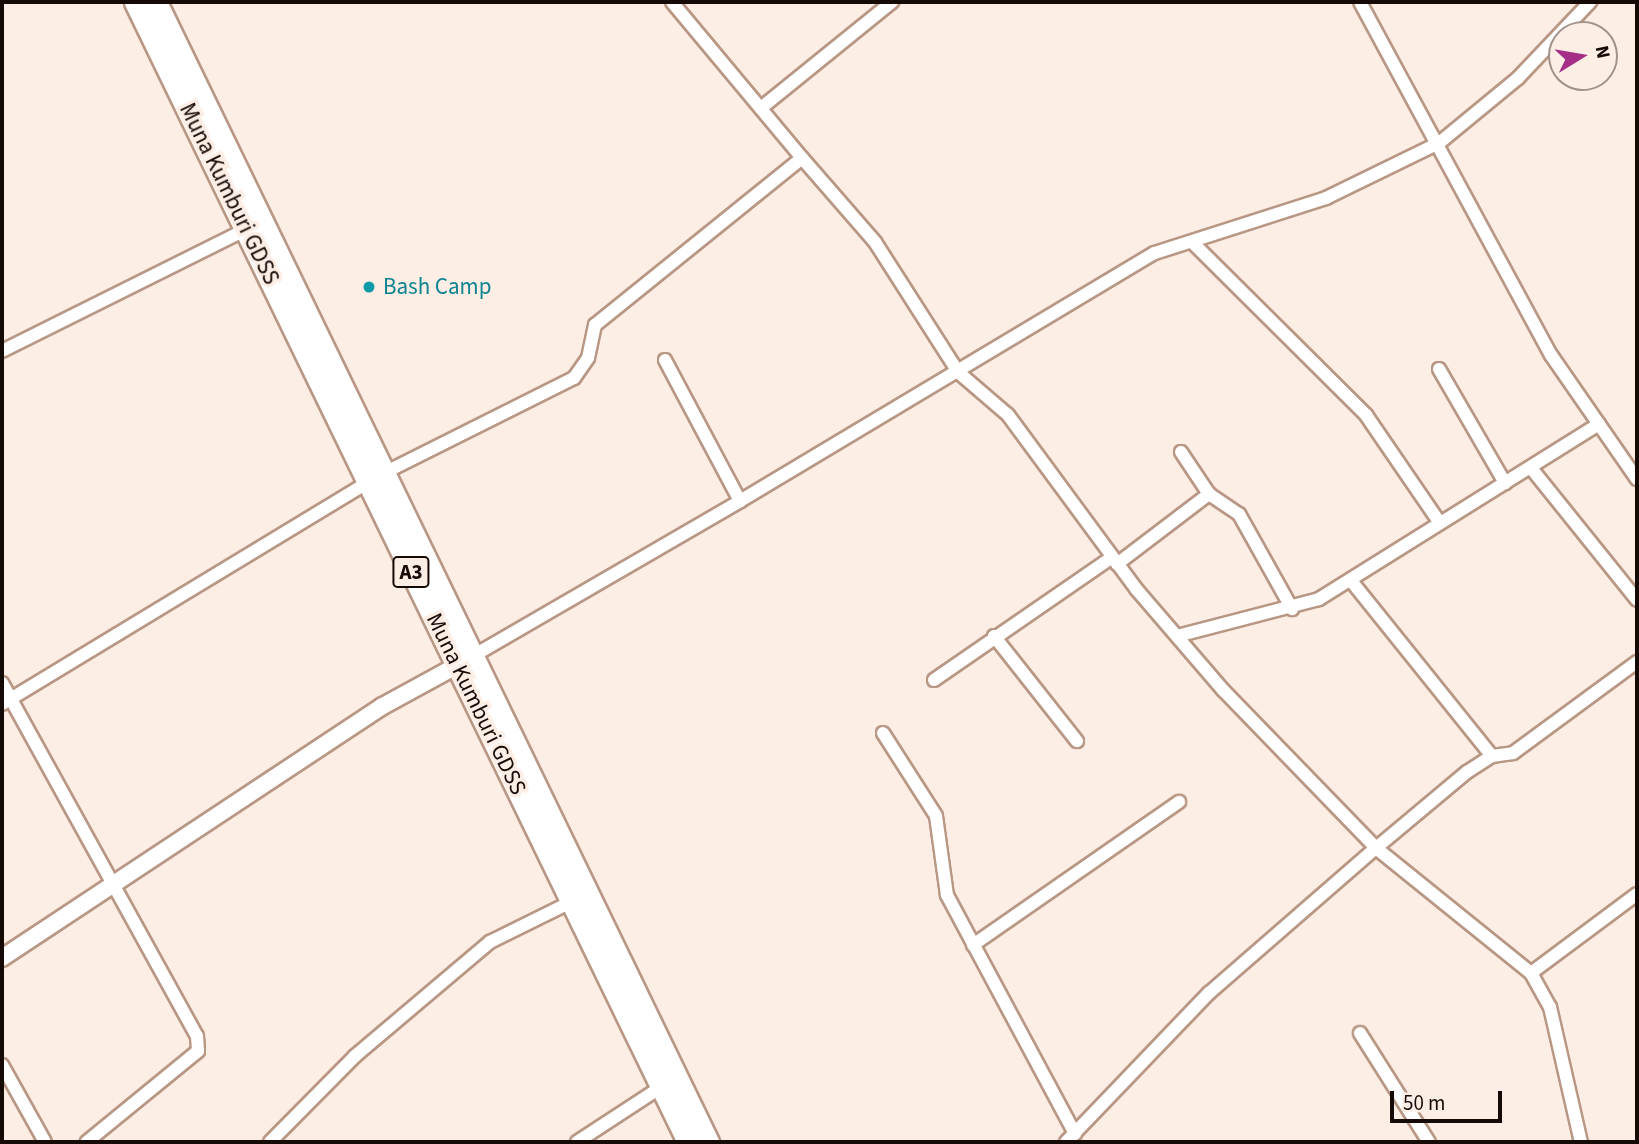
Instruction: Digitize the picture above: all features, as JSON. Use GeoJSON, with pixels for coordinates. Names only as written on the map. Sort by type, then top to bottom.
{"type":"FeatureCollection","features":[{"type":"Feature","properties":{"kind":"highway","name":"Muna Kumburi GDSS"},"geometry":{"type":"LineString","coordinates":[[135,2],[247,229],[376,477]]}},
{"type":"Feature","properties":{"kind":"highway","name":"Muna Kumburi GDSS"},"geometry":{"type":"LineString","coordinates":[[156,2],[376,477],[465,660],[708,1142]]}},
{"type":"Feature","properties":{"kind":"highway","name":"Muna Kumburi GDSS"},"geometry":{"type":"LineString","coordinates":[[465,660],[573,901],[688,1142]]}},
{"type":"Feature","properties":{"kind":"street"},"geometry":{"type":"LineString","coordinates":[[672,2],[875,242],[958,372],[1008,415],[1114,560],[1296,771],[1376,848],[1531,973],[1550,1007],[1581,1142]]}},
{"type":"Feature","properties":{"kind":"street"},"geometry":{"type":"LineString","coordinates":[[761,108],[892,2]]}},
{"type":"Feature","properties":{"kind":"street"},"geometry":{"type":"LineString","coordinates":[[1360,2],[1439,143],[1551,355],[1637,479]]}},
{"type":"Feature","properties":{"kind":"street"},"geometry":{"type":"LineString","coordinates":[[2,958],[382,707],[740,501],[1155,253],[1194,244],[1325,198],[1439,143],[1518,78],[1590,2]]}},
{"type":"Feature","properties":{"kind":"street"},"geometry":{"type":"LineString","coordinates":[[6,702],[376,477],[574,378],[588,358],[595,325],[802,158]]}},
{"type":"Feature","properties":{"kind":"street"},"geometry":{"type":"LineString","coordinates":[[2,351],[247,229]]}},
{"type":"Feature","properties":{"kind":"street"},"geometry":{"type":"LineString","coordinates":[[1194,244],[1366,415],[1440,523]]}},
{"type":"Feature","properties":{"kind":"street"},"geometry":{"type":"LineString","coordinates":[[665,360],[740,501]]}},
{"type":"Feature","properties":{"kind":"street"},"geometry":{"type":"LineString","coordinates":[[1438,369],[1505,483]]}},
{"type":"Feature","properties":{"kind":"street"},"geometry":{"type":"LineString","coordinates":[[1177,636],[1292,609],[1352,582],[1440,523],[1599,424]]}},
{"type":"Feature","properties":{"kind":"street"},"geometry":{"type":"LineString","coordinates":[[1181,452],[1209,494],[1239,514],[1292,609]]}},
{"type":"Feature","properties":{"kind":"street"},"geometry":{"type":"LineString","coordinates":[[1531,468],[1637,600]]}},
{"type":"Feature","properties":{"kind":"street"},"geometry":{"type":"LineString","coordinates":[[934,680],[994,636],[1114,560],[1209,494]]}},
{"type":"Feature","properties":{"kind":"street"},"geometry":{"type":"LineString","coordinates":[[1352,582],[1492,756]]}},
{"type":"Feature","properties":{"kind":"street"},"geometry":{"type":"LineString","coordinates":[[994,636],[1076,741]]}},
{"type":"Feature","properties":{"kind":"street"},"geometry":{"type":"LineString","coordinates":[[883,733],[936,816],[947,895],[1071,1138],[1209,993],[1376,848],[1492,756],[1513,753],[1637,662]]}},
{"type":"Feature","properties":{"kind":"street"},"geometry":{"type":"LineString","coordinates":[[2,683],[6,702],[185,1010],[198,1051],[87,1142]]}},
{"type":"Feature","properties":{"kind":"street"},"geometry":{"type":"LineString","coordinates":[[973,945],[1179,802]]}},
{"type":"Feature","properties":{"kind":"street"},"geometry":{"type":"LineString","coordinates":[[1531,973],[1637,894]]}},
{"type":"Feature","properties":{"kind":"street"},"geometry":{"type":"LineString","coordinates":[[270,1142],[355,1056],[490,942],[573,901]]}},
{"type":"Feature","properties":{"kind":"street"},"geometry":{"type":"LineString","coordinates":[[1360,1033],[1429,1142]]}},
{"type":"Feature","properties":{"kind":"street"},"geometry":{"type":"LineString","coordinates":[[2,1065],[45,1142]]}},
{"type":"Feature","properties":{"kind":"street"},"geometry":{"type":"LineString","coordinates":[[577,1142],[661,1087]]}},
{"type":"Feature","properties":{"kind":"place","name":"Bash Camp"},"geometry":{"type":"Point","coordinates":[369,287]}}]}
